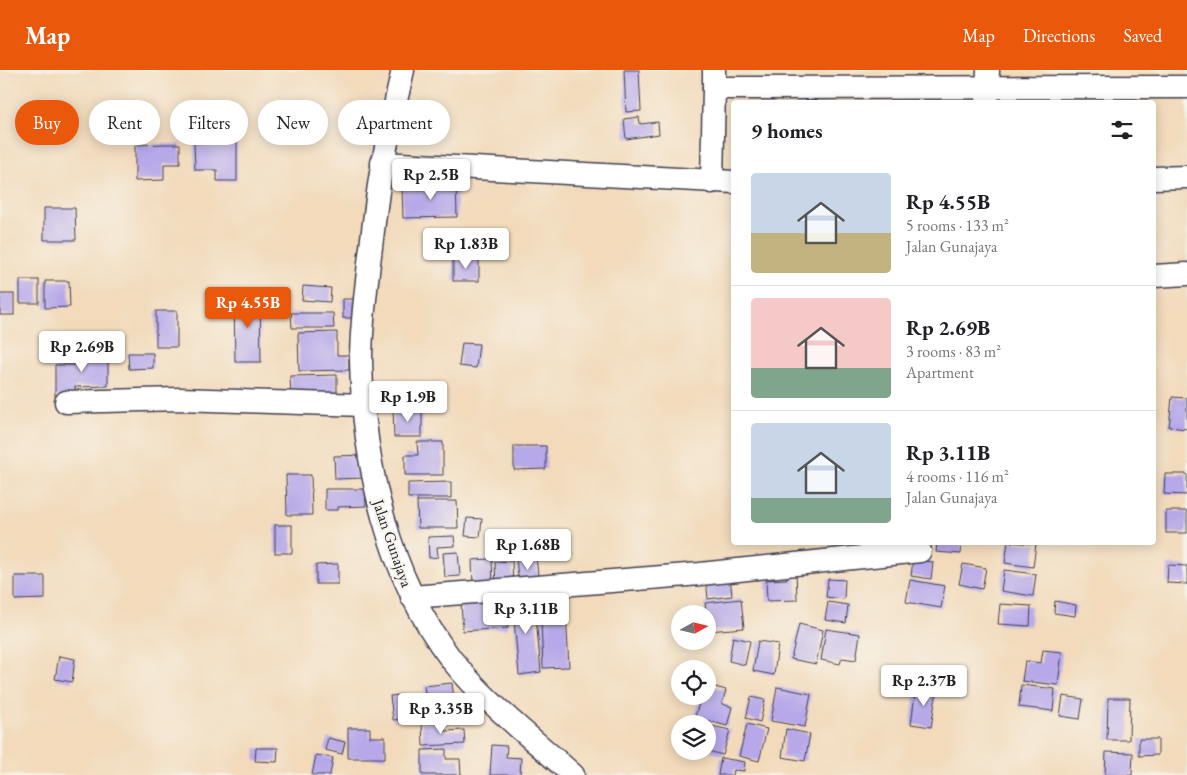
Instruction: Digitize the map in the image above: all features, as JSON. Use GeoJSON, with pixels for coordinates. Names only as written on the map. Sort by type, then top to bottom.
{"type":"FeatureCollection","features":[{"type":"Feature","properties":{"kind":"street","name":"Jalan Gunajaya"},"geometry":{"type":"LineString","coordinates":[[403,70],[382,164],[366,285],[361,359],[364,405],[376,494],[389,540],[412,597],[451,659],[482,693],[573,775]]}},
{"type":"Feature","properties":{"kind":"street"},"geometry":{"type":"LineString","coordinates":[[382,164],[723,182],[714,79],[988,86],[1187,87]]}},
{"type":"Feature","properties":{"kind":"street"},"geometry":{"type":"LineString","coordinates":[[1156,178],[1187,177]]}},
{"type":"Feature","properties":{"kind":"street"},"geometry":{"type":"LineString","coordinates":[[1156,276],[1187,274]]}},
{"type":"Feature","properties":{"kind":"street"},"geometry":{"type":"LineString","coordinates":[[66,402],[180,399],[364,405]]}},
{"type":"Feature","properties":{"kind":"street"},"geometry":{"type":"LineString","coordinates":[[412,597],[700,574],[920,551]]}},
{"type":"Feature","properties":{"kind":"building"},"geometry":{"type":"Polygon","coordinates":[[[624,70],[639,70],[641,111],[626,112],[624,70]]]}},
{"type":"Feature","properties":{"kind":"building"},"geometry":{"type":"Polygon","coordinates":[[[639,117],[640,124],[658,122],[659,134],[626,139],[624,119],[639,117]]]}},
{"type":"Feature","properties":{"kind":"building"},"geometry":{"type":"Polygon","coordinates":[[[135,145],[180,145],[180,164],[164,164],[164,180],[135,181],[135,145]]]}},
{"type":"Feature","properties":{"kind":"building"},"geometry":{"type":"Polygon","coordinates":[[[194,145],[237,145],[237,181],[217,181],[217,170],[195,170],[194,145]]]}},
{"type":"Feature","properties":{"kind":"building"},"geometry":{"type":"Polygon","coordinates":[[[431,182],[456,182],[457,217],[403,218],[402,189],[431,189],[431,182]]]}},
{"type":"Feature","properties":{"kind":"building"},"geometry":{"type":"Polygon","coordinates":[[[44,208],[75,208],[76,240],[44,240],[44,208]]]}},
{"type":"Feature","properties":{"kind":"building"},"geometry":{"type":"Polygon","coordinates":[[[453,260],[479,260],[479,281],[453,281],[453,260]]]}},
{"type":"Feature","properties":{"kind":"building"},"geometry":{"type":"Polygon","coordinates":[[[20,280],[39,280],[39,303],[20,303],[20,280]]]}},
{"type":"Feature","properties":{"kind":"building"},"geometry":{"type":"Polygon","coordinates":[[[45,281],[69,281],[70,307],[45,308],[45,281]]]}},
{"type":"Feature","properties":{"kind":"building"},"geometry":{"type":"Polygon","coordinates":[[[303,286],[331,288],[330,302],[302,300],[303,286]]]}},
{"type":"Feature","properties":{"kind":"building"},"geometry":{"type":"Polygon","coordinates":[[[0,294],[14,294],[14,315],[0,315],[0,294]]]}},
{"type":"Feature","properties":{"kind":"building"},"geometry":{"type":"Polygon","coordinates":[[[234,296],[260,296],[261,362],[235,362],[234,296]]]}},
{"type":"Feature","properties":{"kind":"building"},"geometry":{"type":"Polygon","coordinates":[[[343,299],[356,299],[356,318],[343,318],[343,299]]]}},
{"type":"Feature","properties":{"kind":"building"},"geometry":{"type":"Polygon","coordinates":[[[156,311],[177,311],[177,347],[156,347],[156,311]]]}},
{"type":"Feature","properties":{"kind":"building"},"geometry":{"type":"Polygon","coordinates":[[[291,313],[333,313],[334,328],[292,328],[291,313]]]}},
{"type":"Feature","properties":{"kind":"building"},"geometry":{"type":"Polygon","coordinates":[[[337,332],[337,355],[349,355],[349,370],[299,371],[298,333],[337,332]]]}},
{"type":"Feature","properties":{"kind":"building"},"geometry":{"type":"Polygon","coordinates":[[[462,343],[479,344],[476,368],[459,366],[462,343]]]}},
{"type":"Feature","properties":{"kind":"building"},"geometry":{"type":"Polygon","coordinates":[[[75,352],[108,352],[108,386],[75,387],[75,396],[55,396],[55,365],[75,365],[75,352]]]}},
{"type":"Feature","properties":{"kind":"building"},"geometry":{"type":"Polygon","coordinates":[[[128,353],[153,353],[153,368],[129,369],[128,353]]]}},
{"type":"Feature","properties":{"kind":"building"},"geometry":{"type":"Polygon","coordinates":[[[337,375],[337,396],[291,397],[290,376],[337,375]]]}},
{"type":"Feature","properties":{"kind":"building"},"geometry":{"type":"Polygon","coordinates":[[[1172,397],[1187,398],[1187,429],[1169,427],[1172,397]]]}},
{"type":"Feature","properties":{"kind":"building"},"geometry":{"type":"Polygon","coordinates":[[[422,408],[422,437],[394,437],[393,409],[422,408]]]}},
{"type":"Feature","properties":{"kind":"building"},"geometry":{"type":"Polygon","coordinates":[[[417,442],[443,442],[443,475],[405,475],[405,455],[418,455],[417,442]]]}},
{"type":"Feature","properties":{"kind":"building"},"geometry":{"type":"Polygon","coordinates":[[[514,446],[546,446],[546,469],[514,470],[514,446]]]}},
{"type":"Feature","properties":{"kind":"building"},"geometry":{"type":"Polygon","coordinates":[[[365,455],[366,478],[335,479],[334,456],[365,455]]]}},
{"type":"Feature","properties":{"kind":"building"},"geometry":{"type":"Polygon","coordinates":[[[1165,474],[1187,474],[1187,495],[1164,494],[1165,474]]]}},
{"type":"Feature","properties":{"kind":"building"},"geometry":{"type":"Polygon","coordinates":[[[286,475],[311,475],[312,515],[287,515],[286,475]]]}},
{"type":"Feature","properties":{"kind":"building"},"geometry":{"type":"Polygon","coordinates":[[[451,482],[451,498],[408,498],[408,483],[451,482]]]}},
{"type":"Feature","properties":{"kind":"building"},"geometry":{"type":"Polygon","coordinates":[[[325,489],[365,489],[366,506],[338,507],[338,510],[325,510],[325,489]]]}},
{"type":"Feature","properties":{"kind":"building"},"geometry":{"type":"Polygon","coordinates":[[[417,501],[457,501],[458,528],[418,528],[417,501]]]}},
{"type":"Feature","properties":{"kind":"building"},"geometry":{"type":"Polygon","coordinates":[[[1166,511],[1187,511],[1187,533],[1166,533],[1166,511]]]}},
{"type":"Feature","properties":{"kind":"building"},"geometry":{"type":"Polygon","coordinates":[[[467,518],[482,519],[480,537],[465,536],[467,518]]]}},
{"type":"Feature","properties":{"kind":"building"},"geometry":{"type":"Polygon","coordinates":[[[275,525],[292,525],[292,553],[275,553],[275,525]]]}},
{"type":"Feature","properties":{"kind":"building"},"geometry":{"type":"Polygon","coordinates":[[[454,536],[455,546],[437,547],[438,557],[429,558],[428,537],[454,536]]]}},
{"type":"Feature","properties":{"kind":"building"},"geometry":{"type":"Polygon","coordinates":[[[937,545],[962,545],[961,554],[936,552],[937,545]]]}},
{"type":"Feature","properties":{"kind":"building"},"geometry":{"type":"Polygon","coordinates":[[[1008,545],[1036,545],[1033,567],[1005,563],[1008,545]]]}},
{"type":"Feature","properties":{"kind":"building"},"geometry":{"type":"Polygon","coordinates":[[[458,552],[460,576],[445,577],[443,553],[458,552]]]}},
{"type":"Feature","properties":{"kind":"building"},"geometry":{"type":"Polygon","coordinates":[[[536,556],[539,584],[519,586],[516,558],[536,556]]]}},
{"type":"Feature","properties":{"kind":"building"},"geometry":{"type":"Polygon","coordinates":[[[492,559],[493,585],[473,586],[472,560],[492,559]]]}},
{"type":"Feature","properties":{"kind":"building"},"geometry":{"type":"Polygon","coordinates":[[[913,560],[933,562],[931,579],[911,576],[913,560]]]}},
{"type":"Feature","properties":{"kind":"building"},"geometry":{"type":"Polygon","coordinates":[[[512,561],[513,585],[496,587],[495,562],[512,561]]]}},
{"type":"Feature","properties":{"kind":"building"},"geometry":{"type":"Polygon","coordinates":[[[338,564],[338,584],[316,584],[316,565],[338,564]]]}},
{"type":"Feature","properties":{"kind":"building"},"geometry":{"type":"Polygon","coordinates":[[[963,564],[986,568],[982,589],[959,584],[963,564]]]}},
{"type":"Feature","properties":{"kind":"building"},"geometry":{"type":"Polygon","coordinates":[[[1168,565],[1187,566],[1187,584],[1167,583],[1168,565]]]}},
{"type":"Feature","properties":{"kind":"building"},"geometry":{"type":"Polygon","coordinates":[[[796,568],[797,600],[767,601],[766,580],[787,579],[787,569],[796,568]]]}},
{"type":"Feature","properties":{"kind":"building"},"geometry":{"type":"Polygon","coordinates":[[[1004,570],[1036,574],[1033,596],[1001,591],[1004,570]]]}},
{"type":"Feature","properties":{"kind":"building"},"geometry":{"type":"Polygon","coordinates":[[[15,576],[45,576],[45,599],[15,600],[15,576]]]}},
{"type":"Feature","properties":{"kind":"building"},"geometry":{"type":"Polygon","coordinates":[[[730,576],[732,596],[708,599],[706,578],[730,576]]]}},
{"type":"Feature","properties":{"kind":"building"},"geometry":{"type":"Polygon","coordinates":[[[828,579],[845,580],[844,599],[826,597],[828,579]]]}},
{"type":"Feature","properties":{"kind":"building"},"geometry":{"type":"Polygon","coordinates":[[[910,580],[945,586],[941,608],[906,602],[910,580]]]}},
{"type":"Feature","properties":{"kind":"building"},"geometry":{"type":"Polygon","coordinates":[[[565,595],[569,667],[543,668],[540,596],[565,595]]]}},
{"type":"Feature","properties":{"kind":"building"},"geometry":{"type":"Polygon","coordinates":[[[534,596],[541,672],[519,675],[512,598],[534,596]]]}},
{"type":"Feature","properties":{"kind":"building"},"geometry":{"type":"Polygon","coordinates":[[[741,599],[744,628],[716,630],[716,605],[705,605],[705,603],[741,599]]]}},
{"type":"Feature","properties":{"kind":"building"},"geometry":{"type":"Polygon","coordinates":[[[506,600],[508,628],[463,631],[461,603],[506,600]]]}},
{"type":"Feature","properties":{"kind":"building"},"geometry":{"type":"Polygon","coordinates":[[[1055,601],[1076,605],[1075,616],[1054,613],[1055,601]]]}},
{"type":"Feature","properties":{"kind":"building"},"geometry":{"type":"Polygon","coordinates":[[[828,602],[848,605],[846,623],[825,620],[828,602]]]}},
{"type":"Feature","properties":{"kind":"building"},"geometry":{"type":"Polygon","coordinates":[[[1000,604],[1031,606],[1030,626],[998,624],[1000,604]]]}},
{"type":"Feature","properties":{"kind":"building"},"geometry":{"type":"Polygon","coordinates":[[[799,624],[823,630],[816,664],[791,659],[799,624]]]}},
{"type":"Feature","properties":{"kind":"building"},"geometry":{"type":"Polygon","coordinates":[[[826,629],[860,634],[856,660],[842,658],[840,664],[821,660],[826,629]]]}},
{"type":"Feature","properties":{"kind":"building"},"geometry":{"type":"Polygon","coordinates":[[[733,637],[750,641],[745,665],[729,661],[733,637]]]}},
{"type":"Feature","properties":{"kind":"building"},"geometry":{"type":"Polygon","coordinates":[[[758,641],[778,644],[774,675],[753,671],[758,641]]]}},
{"type":"Feature","properties":{"kind":"building"},"geometry":{"type":"Polygon","coordinates":[[[1043,650],[1062,652],[1058,685],[1022,681],[1025,661],[1041,663],[1043,650]]]}},
{"type":"Feature","properties":{"kind":"building"},"geometry":{"type":"Polygon","coordinates":[[[59,656],[75,659],[72,682],[55,679],[59,656]]]}},
{"type":"Feature","properties":{"kind":"building"},"geometry":{"type":"Polygon","coordinates":[[[452,683],[456,717],[429,721],[424,686],[452,683]]]}},
{"type":"Feature","properties":{"kind":"building"},"geometry":{"type":"Polygon","coordinates":[[[1021,685],[1055,689],[1053,711],[1019,707],[1021,685]]]}},
{"type":"Feature","properties":{"kind":"building"},"geometry":{"type":"Polygon","coordinates":[[[716,687],[726,690],[722,704],[732,707],[727,726],[716,723],[716,715],[696,715],[698,705],[716,705],[716,687]]]}},
{"type":"Feature","properties":{"kind":"building"},"geometry":{"type":"Polygon","coordinates":[[[777,687],[811,694],[805,727],[771,721],[777,687]]]}},
{"type":"Feature","properties":{"kind":"building"},"geometry":{"type":"Polygon","coordinates":[[[916,687],[937,690],[931,727],[911,724],[916,687]]]}},
{"type":"Feature","properties":{"kind":"building"},"geometry":{"type":"Polygon","coordinates":[[[411,694],[414,718],[393,720],[390,696],[411,694]]]}},
{"type":"Feature","properties":{"kind":"building"},"geometry":{"type":"Polygon","coordinates":[[[1063,696],[1083,699],[1080,719],[1060,716],[1063,696]]]}},
{"type":"Feature","properties":{"kind":"building"},"geometry":{"type":"Polygon","coordinates":[[[751,697],[765,700],[760,722],[746,718],[751,697]]]}},
{"type":"Feature","properties":{"kind":"building"},"geometry":{"type":"Polygon","coordinates":[[[1108,698],[1130,698],[1129,740],[1107,740],[1108,698]]]}},
{"type":"Feature","properties":{"kind":"building"},"geometry":{"type":"Polygon","coordinates":[[[422,723],[444,723],[445,731],[464,730],[465,744],[423,746],[422,723]]]}},
{"type":"Feature","properties":{"kind":"building"},"geometry":{"type":"Polygon","coordinates":[[[747,724],[767,729],[759,761],[739,756],[747,724]]]}},
{"type":"Feature","properties":{"kind":"building"},"geometry":{"type":"Polygon","coordinates":[[[716,727],[730,730],[723,755],[716,753],[716,727]]]}},
{"type":"Feature","properties":{"kind":"building"},"geometry":{"type":"Polygon","coordinates":[[[348,728],[370,728],[370,737],[385,737],[385,758],[348,758],[348,728]]]}},
{"type":"Feature","properties":{"kind":"building"},"geometry":{"type":"Polygon","coordinates":[[[786,729],[810,734],[805,761],[782,757],[786,729]]]}},
{"type":"Feature","properties":{"kind":"building"},"geometry":{"type":"Polygon","coordinates":[[[328,738],[345,742],[342,754],[325,750],[328,738]]]}},
{"type":"Feature","properties":{"kind":"building"},"geometry":{"type":"Polygon","coordinates":[[[1139,739],[1158,739],[1158,755],[1139,756],[1139,739]]]}},
{"type":"Feature","properties":{"kind":"building"},"geometry":{"type":"Polygon","coordinates":[[[492,745],[507,746],[506,757],[521,758],[520,775],[490,775],[492,745]]]}},
{"type":"Feature","properties":{"kind":"building"},"geometry":{"type":"Polygon","coordinates":[[[256,748],[278,748],[277,762],[255,761],[256,748]]]}},
{"type":"Feature","properties":{"kind":"building"},"geometry":{"type":"Polygon","coordinates":[[[446,749],[446,759],[460,759],[461,775],[422,775],[422,750],[446,749]]]}},
{"type":"Feature","properties":{"kind":"building"},"geometry":{"type":"Polygon","coordinates":[[[1106,752],[1133,753],[1132,775],[1105,775],[1106,752]]]}},
{"type":"Feature","properties":{"kind":"building"},"geometry":{"type":"Polygon","coordinates":[[[316,755],[333,758],[330,775],[312,775],[316,755]]]}},
{"type":"Feature","properties":{"kind":"building"},"geometry":{"type":"Polygon","coordinates":[[[721,758],[745,762],[744,771],[734,770],[733,775],[718,775],[721,758]]]}}]}
